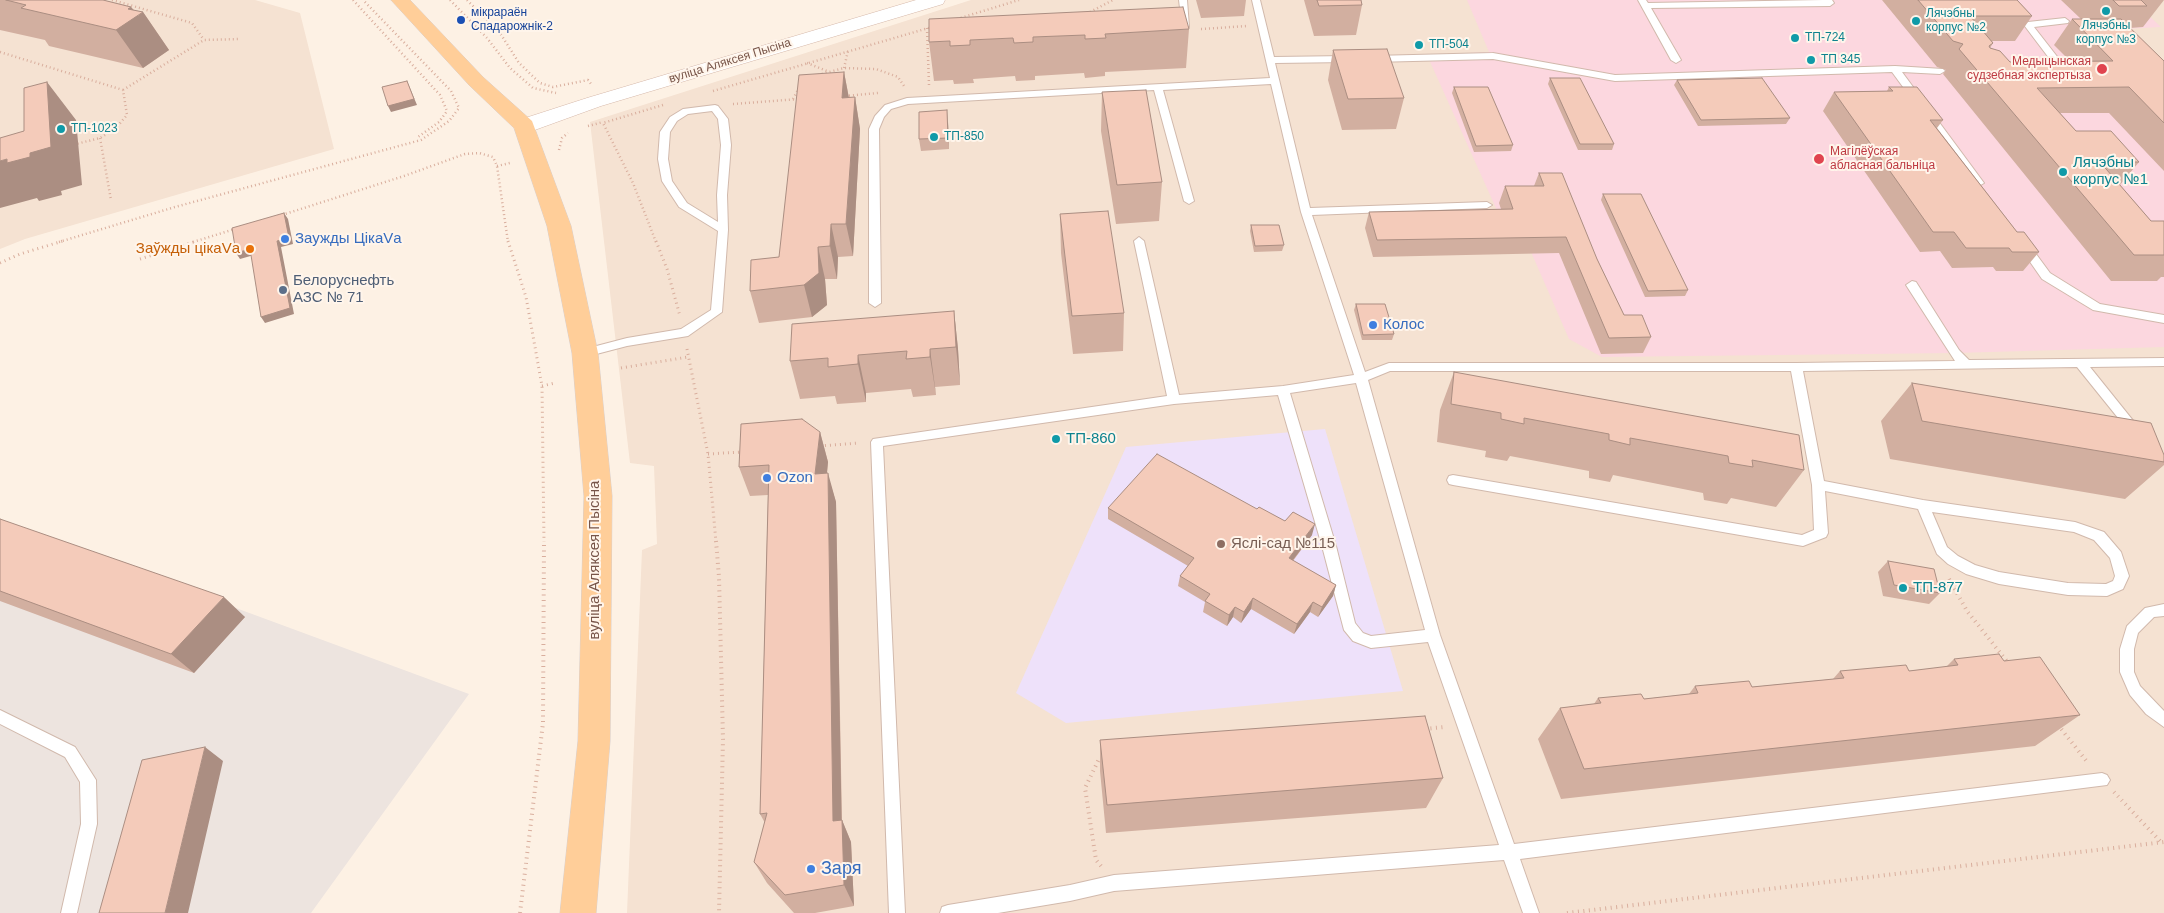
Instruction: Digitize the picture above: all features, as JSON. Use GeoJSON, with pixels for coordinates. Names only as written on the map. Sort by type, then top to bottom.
{"type":"FeatureCollection","features":[{"type":"Feature","properties":{"kind":"main road","name":"вуліца Аляксея Пысіна"},"geometry":{"type":"LineString","coordinates":[[400,0],[476,81],[524,126],[559,226],[585,353],[598,496],[594,741],[578,913]]}},
{"type":"Feature","properties":{"kind":"main road","name":"вуліца Аляксея Пысіна"},"geometry":{"type":"LineString","coordinates":[[524,126],[594,102],[936,0]]}},
{"type":"Feature","properties":{"kind":"lane"},"geometry":{"type":"LineString","coordinates":[[1183,0],[1187,30]]}},
{"type":"Feature","properties":{"kind":"lane"},"geometry":{"type":"LineString","coordinates":[[1256,0],[1306,212],[1361,378],[1433,635],[1530,913]]}},
{"type":"Feature","properties":{"kind":"lane"},"geometry":{"type":"LineString","coordinates":[[1643,3],[1830,3],[1827,0]]}},
{"type":"Feature","properties":{"kind":"lane"},"geometry":{"type":"LineString","coordinates":[[1643,3],[1676,60]]}},
{"type":"Feature","properties":{"kind":"lane"},"geometry":{"type":"LineString","coordinates":[[2043,69],[2061,68],[2028,25],[2065,21]]}},
{"type":"Feature","properties":{"kind":"lane"},"geometry":{"type":"LineString","coordinates":[[1271,60],[1429,59],[1493,56],[1615,78],[1895,69],[1940,72]]}},
{"type":"Feature","properties":{"kind":"lane"},"geometry":{"type":"LineString","coordinates":[[1895,69],[1982,188]]}},
{"type":"Feature","properties":{"kind":"lane"},"geometry":{"type":"LineString","coordinates":[[875,302],[874,130],[880,116],[888,107],[929,95],[1276,81]]}},
{"type":"Feature","properties":{"kind":"lane"},"geometry":{"type":"LineString","coordinates":[[1157,86],[1188,200]]}},
{"type":"Feature","properties":{"kind":"lane"},"geometry":{"type":"LineString","coordinates":[[585,353],[627,342],[684,332],[716,312],[723,230],[722,195],[726,145],[723,119],[714,108],[686,111],[673,119],[665,132],[663,159],[667,181],[683,205],[723,230]]}},
{"type":"Feature","properties":{"kind":"lane"},"geometry":{"type":"LineString","coordinates":[[1306,212],[1487,205]]}},
{"type":"Feature","properties":{"kind":"lane"},"geometry":{"type":"LineString","coordinates":[[2017,236],[2046,276],[2097,307],[2164,319]]}},
{"type":"Feature","properties":{"kind":"lane"},"geometry":{"type":"LineString","coordinates":[[1139,241],[1174,400]]}},
{"type":"Feature","properties":{"kind":"lane"},"geometry":{"type":"LineString","coordinates":[[1912,285],[1955,353],[1965,364]]}},
{"type":"Feature","properties":{"kind":"lane"},"geometry":{"type":"LineString","coordinates":[[897,913],[877,442],[1174,400],[1283,390],[1361,378],[1389,366],[1796,367],[2164,362]]}},
{"type":"Feature","properties":{"kind":"lane"},"geometry":{"type":"LineString","coordinates":[[2080,363],[2142,440]]}},
{"type":"Feature","properties":{"kind":"lane"},"geometry":{"type":"LineString","coordinates":[[1453,480],[1802,541],[1821,533],[1818,485],[1796,367]]}},
{"type":"Feature","properties":{"kind":"lane"},"geometry":{"type":"LineString","coordinates":[[1283,390],[1329,546],[1349,626],[1358,637],[1371,642],[1433,635]]}},
{"type":"Feature","properties":{"kind":"lane"},"geometry":{"type":"LineString","coordinates":[[1818,485],[1923,505],[2075,527],[2099,536],[2116,556],[2122,576],[2118,586],[2107,590],[2068,589],[1999,578],[1971,570],[1953,560],[1942,550],[1923,505]]}},
{"type":"Feature","properties":{"kind":"lane"},"geometry":{"type":"LineString","coordinates":[[2164,610],[2150,612],[2132,630],[2127,649],[2126,672],[2135,690],[2151,709],[2164,720]]}},
{"type":"Feature","properties":{"kind":"lane"},"geometry":{"type":"LineString","coordinates":[[0,717],[70,752],[88,780],[89,824],[69,913]]}},
{"type":"Feature","properties":{"kind":"lane"},"geometry":{"type":"LineString","coordinates":[[948,913],[1070,893],[1114,883],[1510,852],[2102,780]]}},
{"type":"Feature","properties":{"kind":"path"},"geometry":{"type":"LineString","coordinates":[[112,0],[192,23],[204,40]]}},
{"type":"Feature","properties":{"kind":"path"},"geometry":{"type":"LineString","coordinates":[[353,0],[440,95],[447,111],[439,122],[418,136]]}},
{"type":"Feature","properties":{"kind":"path"},"geometry":{"type":"LineString","coordinates":[[0,263],[20,254],[175,207],[421,140],[449,121],[459,108],[450,91],[363,0]]}},
{"type":"Feature","properties":{"kind":"path"},"geometry":{"type":"LineString","coordinates":[[450,0],[487,38],[510,68],[533,88],[557,94]]}},
{"type":"Feature","properties":{"kind":"path"},"geometry":{"type":"LineString","coordinates":[[467,0],[500,33],[519,63],[540,83],[553,87],[588,80],[593,86]]}},
{"type":"Feature","properties":{"kind":"path"},"geometry":{"type":"LineString","coordinates":[[954,20],[1019,0]]}},
{"type":"Feature","properties":{"kind":"path"},"geometry":{"type":"LineString","coordinates":[[1090,12],[1114,0]]}},
{"type":"Feature","properties":{"kind":"path"},"geometry":{"type":"LineString","coordinates":[[705,93],[936,25]]}},
{"type":"Feature","properties":{"kind":"path"},"geometry":{"type":"LineString","coordinates":[[1187,30],[1262,25]]}},
{"type":"Feature","properties":{"kind":"path"},"geometry":{"type":"LineString","coordinates":[[811,78],[828,71],[844,68],[876,69],[898,77],[906,92],[929,95],[927,28]]}},
{"type":"Feature","properties":{"kind":"path"},"geometry":{"type":"LineString","coordinates":[[0,52],[123,90],[204,40],[240,39]]}},
{"type":"Feature","properties":{"kind":"path"},"geometry":{"type":"LineString","coordinates":[[844,68],[848,50]]}},
{"type":"Feature","properties":{"kind":"path"},"geometry":{"type":"LineString","coordinates":[[807,63],[828,71]]}},
{"type":"Feature","properties":{"kind":"path"},"geometry":{"type":"LineString","coordinates":[[793,99],[800,86]]}},
{"type":"Feature","properties":{"kind":"path"},"geometry":{"type":"LineString","coordinates":[[73,144],[100,138],[116,128],[128,114],[123,90]]}},
{"type":"Feature","properties":{"kind":"path"},"geometry":{"type":"LineString","coordinates":[[840,96],[878,94]]}},
{"type":"Feature","properties":{"kind":"path"},"geometry":{"type":"LineString","coordinates":[[714,108],[735,103],[802,98]]}},
{"type":"Feature","properties":{"kind":"path"},"geometry":{"type":"LineString","coordinates":[[580,128],[668,104]]}},
{"type":"Feature","properties":{"kind":"path"},"geometry":{"type":"LineString","coordinates":[[603,123],[633,183],[667,269],[684,332],[708,454],[719,577],[723,739],[719,913]]}},
{"type":"Feature","properties":{"kind":"path"},"geometry":{"type":"LineString","coordinates":[[559,150],[562,138],[572,130]]}},
{"type":"Feature","properties":{"kind":"path"},"geometry":{"type":"LineString","coordinates":[[100,138],[111,200]]}},
{"type":"Feature","properties":{"kind":"path"},"geometry":{"type":"LineString","coordinates":[[275,217],[404,176],[465,154],[479,153],[493,157],[497,166],[506,235],[526,297],[542,386],[544,492],[543,723],[520,913]]}},
{"type":"Feature","properties":{"kind":"path"},"geometry":{"type":"LineString","coordinates":[[497,166],[510,163]]}},
{"type":"Feature","properties":{"kind":"path"},"geometry":{"type":"LineString","coordinates":[[140,259],[237,229]]}},
{"type":"Feature","properties":{"kind":"path"},"geometry":{"type":"LineString","coordinates":[[621,368],[688,357]]}},
{"type":"Feature","properties":{"kind":"path"},"geometry":{"type":"LineString","coordinates":[[542,386],[555,383]]}},
{"type":"Feature","properties":{"kind":"path"},"geometry":{"type":"LineString","coordinates":[[817,446],[877,442]]}},
{"type":"Feature","properties":{"kind":"path"},"geometry":{"type":"LineString","coordinates":[[708,454],[748,451]]}},
{"type":"Feature","properties":{"kind":"path"},"geometry":{"type":"LineString","coordinates":[[1953,560],[1948,575],[1954,592],[2010,665]]}},
{"type":"Feature","properties":{"kind":"path"},"geometry":{"type":"LineString","coordinates":[[2053,718],[2102,780],[2163,842]]}},
{"type":"Feature","properties":{"kind":"path"},"geometry":{"type":"LineString","coordinates":[[1415,730],[1464,725]]}},
{"type":"Feature","properties":{"kind":"path"},"geometry":{"type":"LineString","coordinates":[[1109,758],[1099,759],[1085,788],[1096,860],[1114,883]]}},
{"type":"Feature","properties":{"kind":"path"},"geometry":{"type":"LineString","coordinates":[[1566,913],[2163,842]]}},
{"type":"Feature","properties":{"kind":"shaded area"},"geometry":{"type":"Polygon","coordinates":[[[0,0],[255,0],[300,13],[334,149],[25,239],[0,249],[0,0]]]}},
{"type":"Feature","properties":{"kind":"shaded area"},"geometry":{"type":"Polygon","coordinates":[[[971,0],[2164,0],[2164,913],[627,913],[642,550],[657,544],[654,466],[630,463],[590,122],[971,0]]]}},
{"type":"Feature","properties":{"kind":"shaded area","name":"Магілёўская абласная бальніца"},"geometry":{"type":"Polygon","coordinates":[[[1467,0],[2132,0],[2161,27],[2123,29],[2164,101],[2164,347],[1955,353],[1602,357],[1569,339],[1518,222],[1500,217],[1427,55],[1489,52],[1467,0]]]}},
{"type":"Feature","properties":{"kind":"shaded area","name":"Яслі-сад №115"},"geometry":{"type":"Polygon","coordinates":[[[1325,429],[1403,691],[1066,723],[1016,693],[1126,447],[1325,429]]]}},
{"type":"Feature","properties":{"kind":"shaded area"},"geometry":{"type":"Polygon","coordinates":[[[0,521],[469,694],[311,913],[0,913],[0,521]]]}},
{"type":"Feature","properties":{"kind":"building"},"geometry":{"type":"Polygon","coordinates":[[[6,0],[103,0],[143,12],[116,30],[21,8],[26,5],[6,0]]]}},
{"type":"Feature","properties":{"kind":"building"},"geometry":{"type":"Polygon","coordinates":[[[1317,0],[1361,0],[1362,5],[1319,6],[1317,0]]]}},
{"type":"Feature","properties":{"kind":"building"},"geometry":{"type":"Polygon","coordinates":[[[1918,0],[2017,0],[2032,16],[1970,16],[1993,43],[1989,46],[1990,48],[2000,51],[2010,62],[2113,61],[2072,19],[2121,19],[2164,61],[2164,123],[2129,87],[2037,88],[2076,131],[2111,131],[2139,162],[2100,162],[2151,221],[2164,221],[2164,255],[2134,255],[1959,49],[1963,44],[1953,41],[1918,0]]]}},
{"type":"Feature","properties":{"kind":"building"},"geometry":{"type":"Polygon","coordinates":[[[2113,0],[2141,0],[2147,6],[2119,6],[2113,0]]]}},
{"type":"Feature","properties":{"kind":"building"},"geometry":{"type":"Polygon","coordinates":[[[1183,7],[1189,29],[1105,34],[1106,38],[1085,39],[1085,35],[1033,37],[1033,42],[1014,43],[1013,38],[970,40],[970,45],[950,46],[950,41],[929,42],[929,19],[1183,7]]]}},
{"type":"Feature","properties":{"kind":"building"},"geometry":{"type":"Polygon","coordinates":[[[1387,49],[1404,98],[1348,99],[1333,50],[1387,49]]]}},
{"type":"Feature","properties":{"kind":"building"},"geometry":{"type":"Polygon","coordinates":[[[844,72],[842,98],[855,97],[846,224],[831,224],[830,246],[818,247],[819,273],[804,285],[750,291],[751,260],[779,257],[799,75],[844,72]]]}},
{"type":"Feature","properties":{"kind":"building"},"geometry":{"type":"Polygon","coordinates":[[[1550,78],[1580,78],[1614,144],[1580,144],[1550,78]]]}},
{"type":"Feature","properties":{"kind":"building"},"geometry":{"type":"Polygon","coordinates":[[[1762,78],[1790,118],[1701,120],[1677,80],[1762,78]]]}},
{"type":"Feature","properties":{"kind":"building"},"geometry":{"type":"Polygon","coordinates":[[[407,81],[414,99],[388,106],[382,87],[407,81]]]}},
{"type":"Feature","properties":{"kind":"building"},"geometry":{"type":"Polygon","coordinates":[[[47,82],[51,147],[30,153],[30,157],[7,163],[7,159],[0,161],[0,138],[24,131],[24,88],[47,82]]]}},
{"type":"Feature","properties":{"kind":"building"},"geometry":{"type":"Polygon","coordinates":[[[1454,87],[1488,87],[1513,145],[1476,146],[1454,87]]]}},
{"type":"Feature","properties":{"kind":"building"},"geometry":{"type":"Polygon","coordinates":[[[1889,87],[1917,87],[1943,120],[1930,120],[2017,232],[2024,232],[2039,252],[2012,252],[2009,248],[1966,248],[1954,232],[1933,232],[1834,92],[1893,91],[1889,87]]]}},
{"type":"Feature","properties":{"kind":"building"},"geometry":{"type":"Polygon","coordinates":[[[1146,90],[1162,182],[1117,185],[1102,92],[1146,90]]]}},
{"type":"Feature","properties":{"kind":"building"},"geometry":{"type":"Polygon","coordinates":[[[947,110],[948,138],[919,139],[919,112],[947,110]]]}},
{"type":"Feature","properties":{"kind":"building"},"geometry":{"type":"Polygon","coordinates":[[[1539,173],[1562,173],[1597,259],[1624,315],[1642,315],[1651,337],[1609,338],[1566,237],[1377,240],[1369,212],[1513,209],[1505,186],[1544,186],[1539,173]]]}},
{"type":"Feature","properties":{"kind":"building"},"geometry":{"type":"Polygon","coordinates":[[[1603,194],[1641,194],[1688,290],[1648,291],[1603,194]]]}},
{"type":"Feature","properties":{"kind":"building"},"geometry":{"type":"Polygon","coordinates":[[[1108,211],[1124,313],[1072,316],[1060,214],[1108,211]]]}},
{"type":"Feature","properties":{"kind":"building"},"geometry":{"type":"Polygon","coordinates":[[[284,213],[289,238],[277,241],[290,308],[261,317],[250,249],[236,253],[232,228],[284,213]]]}},
{"type":"Feature","properties":{"kind":"building"},"geometry":{"type":"Polygon","coordinates":[[[1251,225],[1279,225],[1284,245],[1255,246],[1251,225]]]}},
{"type":"Feature","properties":{"kind":"building","name":"Колос"},"geometry":{"type":"Polygon","coordinates":[[[1356,304],[1385,304],[1394,334],[1363,335],[1356,304]]]}},
{"type":"Feature","properties":{"kind":"building"},"geometry":{"type":"Polygon","coordinates":[[[954,311],[956,347],[930,349],[930,357],[906,359],[907,351],[858,355],[858,364],[828,367],[828,358],[790,361],[792,324],[954,311]]]}},
{"type":"Feature","properties":{"kind":"building"},"geometry":{"type":"Polygon","coordinates":[[[1454,372],[1799,435],[1804,470],[1752,460],[1753,467],[1729,463],[1728,456],[1630,438],[1630,445],[1609,440],[1609,434],[1524,418],[1524,424],[1501,419],[1501,413],[1451,404],[1454,372]]]}},
{"type":"Feature","properties":{"kind":"building"},"geometry":{"type":"Polygon","coordinates":[[[1912,383],[2151,423],[2164,455],[2164,462],[1922,421],[1912,383]]]}},
{"type":"Feature","properties":{"kind":"building"},"geometry":{"type":"Polygon","coordinates":[[[802,419],[820,432],[815,474],[828,473],[833,821],[842,820],[844,885],[785,895],[754,862],[767,813],[760,814],[769,465],[739,467],[741,424],[802,419]]]}},
{"type":"Feature","properties":{"kind":"building"},"geometry":{"type":"Polygon","coordinates":[[[1157,454],[1257,509],[1259,507],[1285,521],[1293,512],[1315,524],[1289,558],[1336,585],[1322,607],[1313,602],[1297,624],[1253,598],[1244,612],[1235,607],[1229,615],[1205,601],[1210,594],[1180,576],[1194,558],[1108,508],[1157,454]]]}},
{"type":"Feature","properties":{"kind":"building"},"geometry":{"type":"Polygon","coordinates":[[[0,519],[224,597],[171,654],[0,591],[0,519]]]}},
{"type":"Feature","properties":{"kind":"building"},"geometry":{"type":"Polygon","coordinates":[[[1888,561],[1934,569],[1940,593],[1894,585],[1888,561]]]}},
{"type":"Feature","properties":{"kind":"building"},"geometry":{"type":"Polygon","coordinates":[[[1999,654],[2004,661],[2040,657],[2080,715],[1584,769],[1560,708],[1601,703],[1598,698],[1641,694],[1644,699],[1698,693],[1695,686],[1749,681],[1752,687],[1844,678],[1840,671],[1906,665],[1909,671],[1958,665],[1954,659],[1999,654]]]}},
{"type":"Feature","properties":{"kind":"building"},"geometry":{"type":"Polygon","coordinates":[[[1425,716],[1443,778],[1107,805],[1100,740],[1425,716]]]}},
{"type":"Feature","properties":{"kind":"building"},"geometry":{"type":"Polygon","coordinates":[[[205,747],[165,913],[99,913],[142,760],[205,747]]]}},
{"type":"Feature","properties":{"kind":"place","name":"Лячэбны корпус №3"},"geometry":{"type":"Point","coordinates":[2106,11]}},
{"type":"Feature","properties":{"kind":"place","name":"мікрараён Спадарожнік-2"},"geometry":{"type":"Point","coordinates":[461,20]}},
{"type":"Feature","properties":{"kind":"place","name":"Лячэбны корпус №2"},"geometry":{"type":"Point","coordinates":[1916,21]}},
{"type":"Feature","properties":{"kind":"place","name":"ТП-724"},"geometry":{"type":"Point","coordinates":[1795,38]}},
{"type":"Feature","properties":{"kind":"place","name":"ТП-504"},"geometry":{"type":"Point","coordinates":[1419,45]}},
{"type":"Feature","properties":{"kind":"place","name":"ТП 345"},"geometry":{"type":"Point","coordinates":[1811,60]}},
{"type":"Feature","properties":{"kind":"place","name":"Медыцынская судзебная экспертыза"},"geometry":{"type":"Point","coordinates":[2102,69]}},
{"type":"Feature","properties":{"kind":"place","name":"ТП-1023"},"geometry":{"type":"Point","coordinates":[61,129]}},
{"type":"Feature","properties":{"kind":"place","name":"ТП-850"},"geometry":{"type":"Point","coordinates":[934,137]}},
{"type":"Feature","properties":{"kind":"place","name":"Магілёўская абласная бальніца"},"geometry":{"type":"Point","coordinates":[1819,159]}},
{"type":"Feature","properties":{"kind":"place","name":"Лячэбны корпус №1"},"geometry":{"type":"Point","coordinates":[2063,172]}},
{"type":"Feature","properties":{"kind":"place","name":"Заужды ЦікаVа"},"geometry":{"type":"Point","coordinates":[285,239]}},
{"type":"Feature","properties":{"kind":"place","name":"Заўжды цікаVа"},"geometry":{"type":"Point","coordinates":[250,249]}},
{"type":"Feature","properties":{"kind":"place","name":"Белоруснефть АЗС № 71"},"geometry":{"type":"Point","coordinates":[283,290]}},
{"type":"Feature","properties":{"kind":"place","name":"Колос"},"geometry":{"type":"Point","coordinates":[1373,325]}},
{"type":"Feature","properties":{"kind":"place","name":"ТП-860"},"geometry":{"type":"Point","coordinates":[1056,439]}},
{"type":"Feature","properties":{"kind":"place","name":"Ozon"},"geometry":{"type":"Point","coordinates":[767,478]}},
{"type":"Feature","properties":{"kind":"place","name":"Яслі-сад №115"},"geometry":{"type":"Point","coordinates":[1221,544]}},
{"type":"Feature","properties":{"kind":"place","name":"ТП-877"},"geometry":{"type":"Point","coordinates":[1903,588]}},
{"type":"Feature","properties":{"kind":"place","name":"Заря"},"geometry":{"type":"Point","coordinates":[811,869]}}]}
